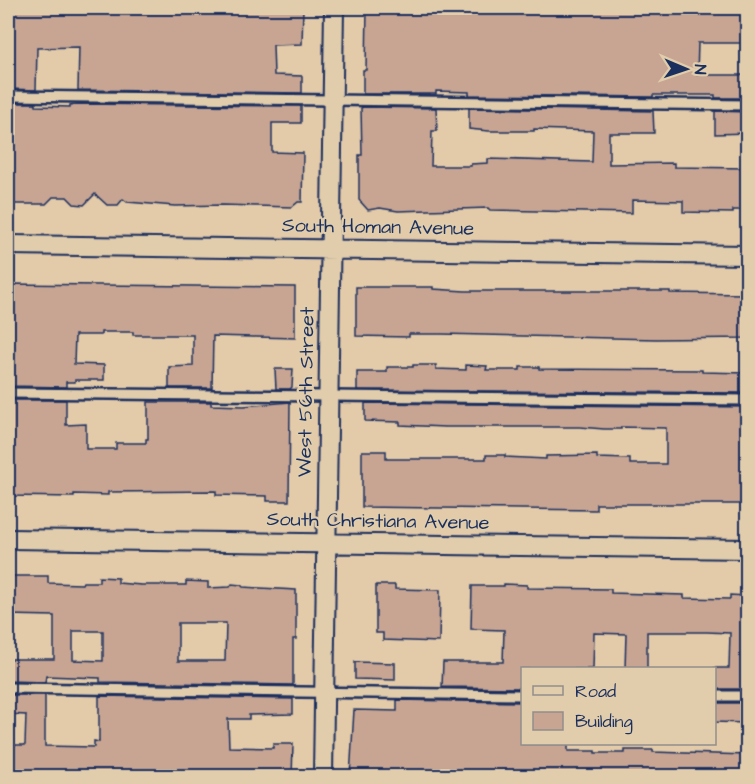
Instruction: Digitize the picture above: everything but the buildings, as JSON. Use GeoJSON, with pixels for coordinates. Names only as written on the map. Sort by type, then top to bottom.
{"type":"FeatureCollection","features":[{"type":"Feature","properties":{"kind":"street","name":"West 56th Street"},"geometry":{"type":"LineString","coordinates":[[323,777],[334,8]]}},
{"type":"Feature","properties":{"kind":"street","name":"South Homan Avenue"},"geometry":{"type":"LineString","coordinates":[[8,245],[747,255]]}},
{"type":"Feature","properties":{"kind":"street","name":"South Christiana Avenue"},"geometry":{"type":"LineString","coordinates":[[8,539],[747,549]]}},
{"type":"Feature","properties":{"kind":"lane"},"geometry":{"type":"LineString","coordinates":[[8,96],[747,105]]}},
{"type":"Feature","properties":{"kind":"lane"},"geometry":{"type":"LineString","coordinates":[[8,393],[329,398],[747,400]]}},
{"type":"Feature","properties":{"kind":"lane"},"geometry":{"type":"LineString","coordinates":[[8,688],[521,694]]}},
{"type":"Feature","properties":{"kind":"lane"},"geometry":{"type":"LineString","coordinates":[[716,696],[747,696]]}}]}
